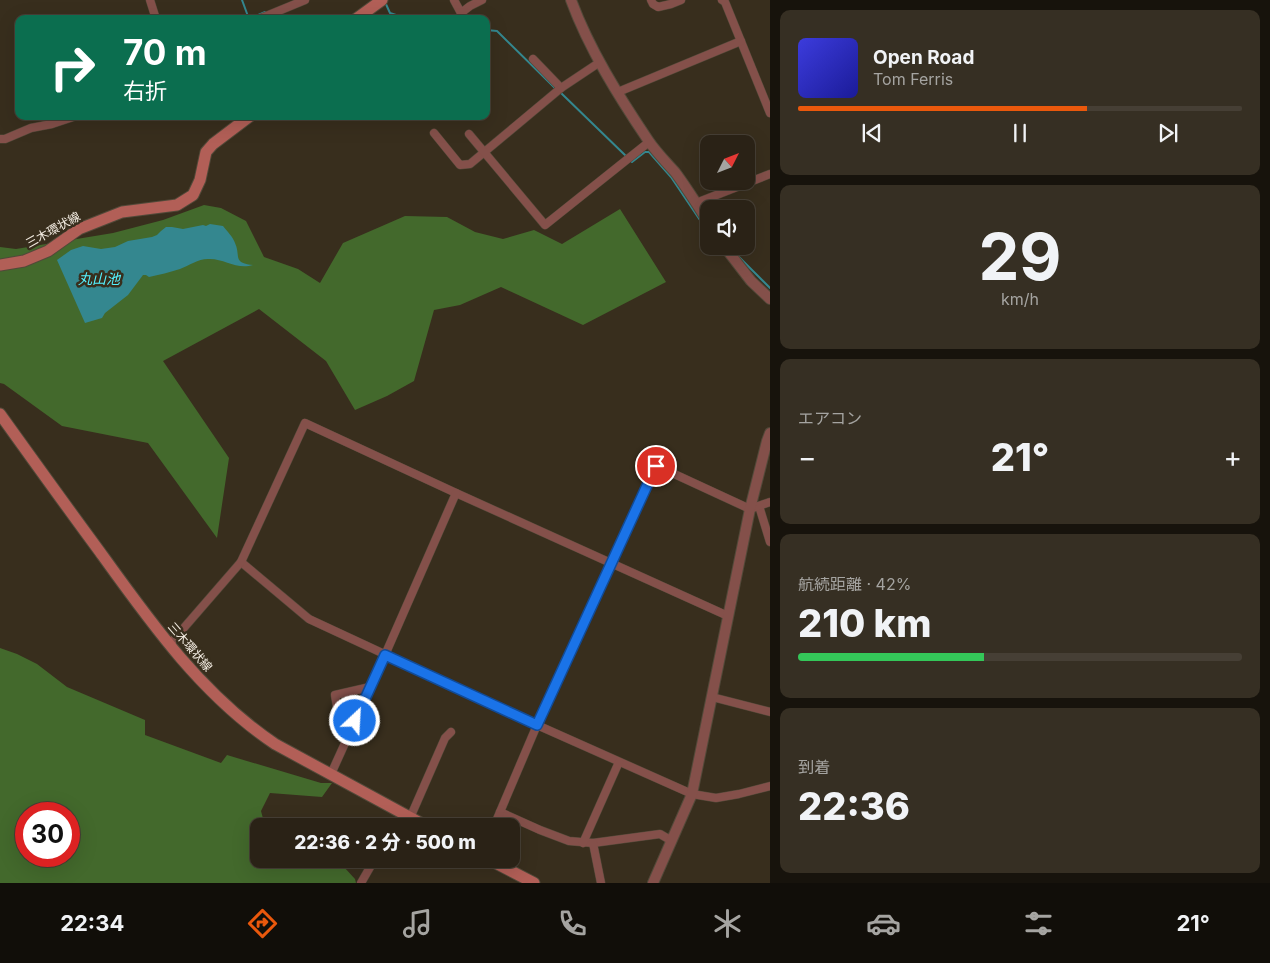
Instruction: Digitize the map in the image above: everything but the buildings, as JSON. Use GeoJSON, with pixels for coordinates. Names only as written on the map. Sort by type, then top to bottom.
{"type":"FeatureCollection","features":[{"type":"Feature","properties":{"kind":"main road"},"geometry":{"type":"LineString","coordinates":[[361,15],[382,0]]}},
{"type":"Feature","properties":{"kind":"main road","name":"三木環状線"},"geometry":{"type":"LineString","coordinates":[[0,265],[24,261],[48,250],[79,229],[122,212],[177,204],[193,194],[200,180],[206,152],[213,144],[245,120]]}},
{"type":"Feature","properties":{"kind":"main road","name":"三木環状線"},"geometry":{"type":"LineString","coordinates":[[0,414],[135,601],[169,645],[212,693],[256,731],[401,818]]}},
{"type":"Feature","properties":{"kind":"main road"},"geometry":{"type":"LineString","coordinates":[[505,868],[534,883]]}},
{"type":"Feature","properties":{"kind":"street"},"geometry":{"type":"LineString","coordinates":[[150,0],[155,15]]}},
{"type":"Feature","properties":{"kind":"street"},"geometry":{"type":"LineString","coordinates":[[269,15],[305,0]]}},
{"type":"Feature","properties":{"kind":"street"},"geometry":{"type":"LineString","coordinates":[[454,0],[461,13],[482,0]]}},
{"type":"Feature","properties":{"kind":"street"},"geometry":{"type":"LineString","coordinates":[[571,0],[577,17],[618,92],[649,142],[676,173],[700,209]]}},
{"type":"Feature","properties":{"kind":"street"},"geometry":{"type":"LineString","coordinates":[[651,0],[658,7],[681,0]]}},
{"type":"Feature","properties":{"kind":"street"},"geometry":{"type":"LineString","coordinates":[[722,0],[725,2],[770,113]]}},
{"type":"Feature","properties":{"kind":"street"},"geometry":{"type":"LineString","coordinates":[[618,92],[741,41]]}},
{"type":"Feature","properties":{"kind":"street"},"geometry":{"type":"LineString","coordinates":[[533,59],[561,88]]}},
{"type":"Feature","properties":{"kind":"street"},"geometry":{"type":"LineString","coordinates":[[434,133],[460,165],[470,164],[561,88],[600,62]]}},
{"type":"Feature","properties":{"kind":"street"},"geometry":{"type":"LineString","coordinates":[[0,139],[5,139],[31,128],[64,120]]}},
{"type":"Feature","properties":{"kind":"street"},"geometry":{"type":"LineString","coordinates":[[469,134],[545,225],[649,142]]}},
{"type":"Feature","properties":{"kind":"street"},"geometry":{"type":"LineString","coordinates":[[696,203],[770,174]]}},
{"type":"Feature","properties":{"kind":"street"},"geometry":{"type":"LineString","coordinates":[[730,255],[751,281],[770,299]]}},
{"type":"Feature","properties":{"kind":"street"},"geometry":{"type":"LineString","coordinates":[[169,645],[241,562],[305,422],[456,493],[728,616]]}},
{"type":"Feature","properties":{"kind":"street"},"geometry":{"type":"LineString","coordinates":[[653,883],[692,794],[728,616],[755,507],[770,433]]}},
{"type":"Feature","properties":{"kind":"street"},"geometry":{"type":"LineString","coordinates":[[497,818],[537,725],[656,466],[755,507],[770,502]]}},
{"type":"Feature","properties":{"kind":"street"},"geometry":{"type":"LineString","coordinates":[[330,774],[456,493]]}},
{"type":"Feature","properties":{"kind":"street"},"geometry":{"type":"LineString","coordinates":[[755,507],[770,542]]}},
{"type":"Feature","properties":{"kind":"street"},"geometry":{"type":"LineString","coordinates":[[241,562],[310,620],[692,794],[716,798],[770,786]]}},
{"type":"Feature","properties":{"kind":"street"},"geometry":{"type":"LineString","coordinates":[[347,738],[340,731],[335,695],[370,687]]}},
{"type":"Feature","properties":{"kind":"street"},"geometry":{"type":"LineString","coordinates":[[712,697],[770,712]]}},
{"type":"Feature","properties":{"kind":"street"},"geometry":{"type":"LineString","coordinates":[[409,818],[445,738],[451,732]]}},
{"type":"Feature","properties":{"kind":"street"},"geometry":{"type":"LineString","coordinates":[[584,843],[619,762]]}},
{"type":"Feature","properties":{"kind":"street"},"geometry":{"type":"LineString","coordinates":[[500,812],[569,841],[593,843],[660,834],[672,841]]}},
{"type":"Feature","properties":{"kind":"street"},"geometry":{"type":"LineString","coordinates":[[593,843],[601,883]]}},
{"type":"Feature","properties":{"kind":"street"},"geometry":{"type":"LineString","coordinates":[[361,883],[370,868]]}},
{"type":"Feature","properties":{"kind":"green space"},"geometry":{"type":"Polygon","coordinates":[[[204,205],[221,208],[246,221],[264,257],[298,269],[320,283],[343,243],[405,216],[447,217],[475,232],[503,239],[534,230],[562,244],[620,209],[666,282],[583,325],[501,287],[460,305],[434,310],[414,381],[387,396],[355,410],[326,361],[259,309],[163,361],[229,458],[217,538],[148,443],[62,426],[0,383],[0,247],[16,249],[113,233],[163,220],[204,205]]]}},
{"type":"Feature","properties":{"kind":"green space"},"geometry":{"type":"Polygon","coordinates":[[[0,648],[37,664],[67,687],[145,720],[145,735],[221,763],[227,755],[321,783],[332,783],[322,797],[270,793],[261,811],[263,818],[250,818],[250,868],[345,868],[355,879],[356,883],[0,883],[0,648]]]}},
{"type":"Feature","properties":{"kind":"water","name":"丸山池"},"geometry":{"type":"Polygon","coordinates":[[[210,224],[223,226],[234,241],[240,261],[253,265],[242,266],[215,259],[206,259],[161,274],[149,277],[143,275],[128,295],[105,313],[102,318],[85,323],[57,260],[71,250],[83,246],[101,249],[115,247],[128,241],[152,237],[166,227],[183,229],[210,224]]]}},
{"type":"Feature","properties":{"kind":"waterway"},"geometry":{"type":"LineString","coordinates":[[242,0],[248,15]]}},
{"type":"Feature","properties":{"kind":"waterway"},"geometry":{"type":"LineString","coordinates":[[385,2],[390,13],[396,15]]}},
{"type":"Feature","properties":{"kind":"waterway"},"geometry":{"type":"LineString","coordinates":[[258,15],[265,12],[266,14]]}},
{"type":"Feature","properties":{"kind":"waterway"},"geometry":{"type":"LineString","coordinates":[[490,30],[497,31],[557,90]]}},
{"type":"Feature","properties":{"kind":"waterway"},"geometry":{"type":"LineString","coordinates":[[561,93],[627,157]]}},
{"type":"Feature","properties":{"kind":"waterway"},"geometry":{"type":"LineString","coordinates":[[631,160],[632,162],[645,152],[649,152],[671,177],[700,220]]}},
{"type":"Feature","properties":{"kind":"waterway"},"geometry":{"type":"LineString","coordinates":[[737,255],[770,288]]}},
{"type":"Feature","properties":{"kind":"route"},"geometry":{"type":"LineString","coordinates":[[355,721],[385,655],[537,725],[656,466]]}}]}
